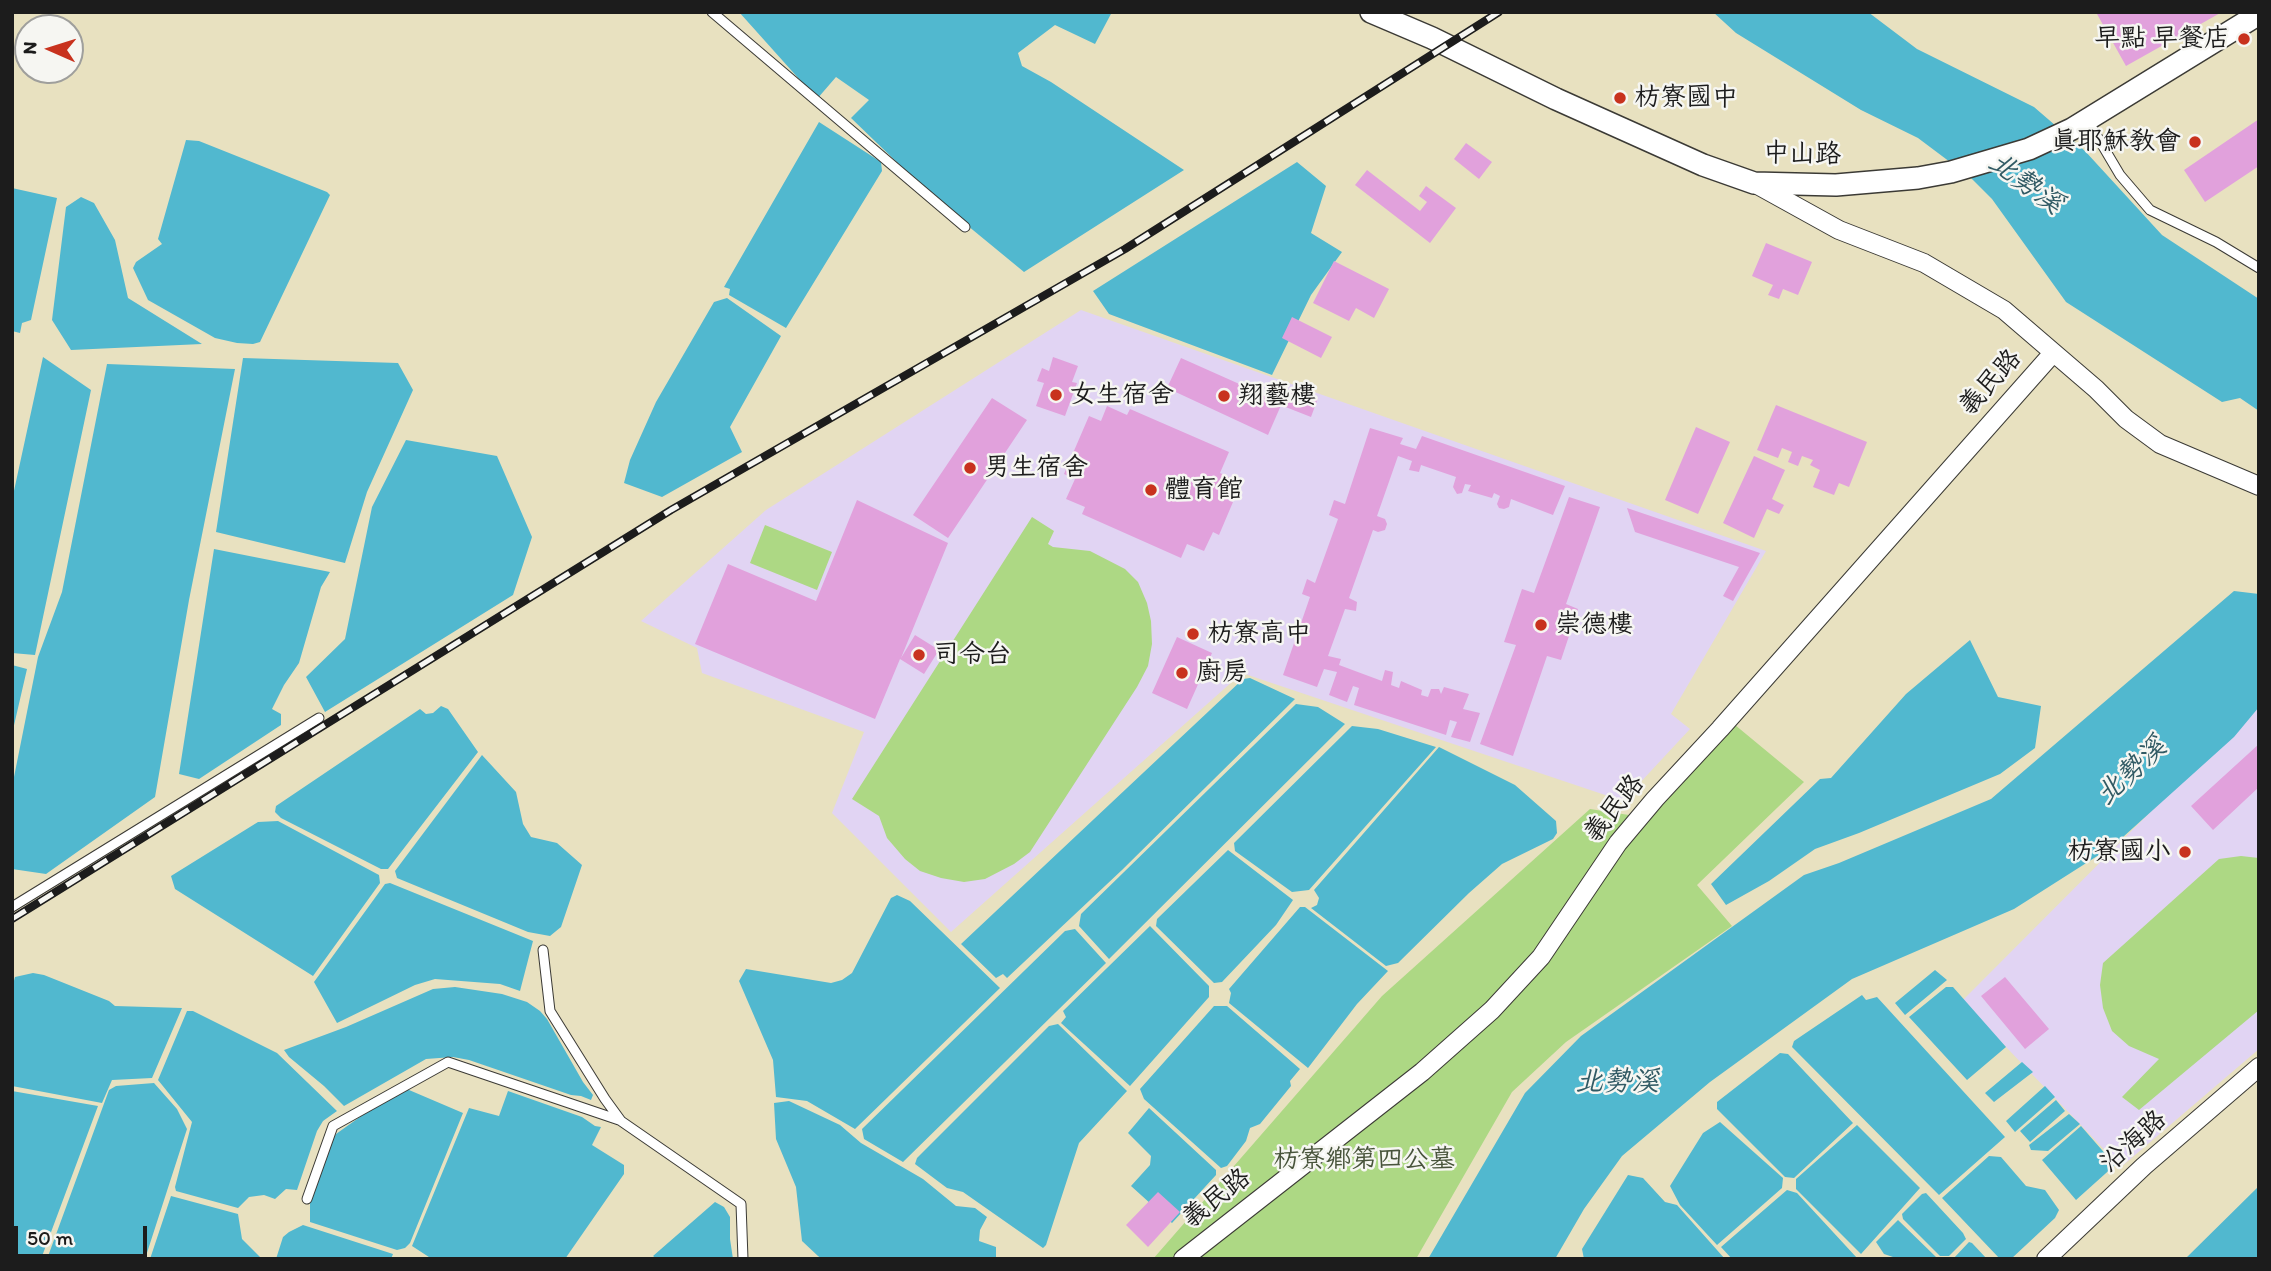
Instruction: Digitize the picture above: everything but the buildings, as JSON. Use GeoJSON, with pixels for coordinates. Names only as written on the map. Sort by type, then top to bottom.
{"type":"FeatureCollection","features":[{"type":"Feature","properties":{"kind":"street","name":"中山路"},"geometry":{"type":"LineString","coordinates":[[1371,12],[1703,165],[1754,183],[1836,185],[1918,178],[1951,172],[2029,149],[2079,124]]}},
{"type":"Feature","properties":{"kind":"street"},"geometry":{"type":"LineString","coordinates":[[2079,124],[2259,14]]}},
{"type":"Feature","properties":{"kind":"street","name":"義民路"},"geometry":{"type":"LineString","coordinates":[[1754,183],[1839,230],[1924,262],[2004,310],[2096,389],[2126,419],[2160,444],[2259,486]]}},
{"type":"Feature","properties":{"kind":"street","name":"義民路"},"geometry":{"type":"LineString","coordinates":[[1183,1259],[1422,1072],[1492,1010],[1541,957],[1618,843],[1655,799],[2053,353]]}},
{"type":"Feature","properties":{"kind":"street","name":"沿海路"},"geometry":{"type":"LineString","coordinates":[[2046,1259],[2144,1166],[2259,1067]]}},
{"type":"Feature","properties":{"kind":"lane"},"geometry":{"type":"LineString","coordinates":[[712,12],[965,227]]}},
{"type":"Feature","properties":{"kind":"lane"},"geometry":{"type":"LineString","coordinates":[[2079,124],[2150,210],[2216,242],[2259,268]]}},
{"type":"Feature","properties":{"kind":"lane"},"geometry":{"type":"LineString","coordinates":[[12,908],[319,718]]}},
{"type":"Feature","properties":{"kind":"lane"},"geometry":{"type":"LineString","coordinates":[[543,950],[550,1011],[621,1121]]}},
{"type":"Feature","properties":{"kind":"lane"},"geometry":{"type":"LineString","coordinates":[[307,1199],[333,1126],[448,1062],[621,1121],[741,1204],[743,1259]]}},
{"type":"Feature","properties":{"kind":"shaded area","name":"枋寮高中"},"geometry":{"type":"Polygon","coordinates":[[[1081,310],[1766,551],[1671,714],[1690,729],[1623,801],[1242,673],[951,932],[832,813],[864,732],[702,673],[697,648],[641,621],[766,510],[1081,310]]]}},
{"type":"Feature","properties":{"kind":"shaded area","name":"枋寮國小"},"geometry":{"type":"Polygon","coordinates":[[[2259,703],[2259,1049],[2121,1167],[1962,1001],[2259,703]]]}},
{"type":"Feature","properties":{"kind":"green space"},"geometry":{"type":"Polygon","coordinates":[[[1032,517],[1054,531],[1048,544],[1053,547],[1090,551],[1125,569],[1138,582],[1151,621],[1152,644],[1148,666],[1030,852],[985,879],[964,882],[941,878],[920,871],[905,859],[887,838],[879,816],[852,799],[1032,517]]]}},
{"type":"Feature","properties":{"kind":"green space"},"geometry":{"type":"Polygon","coordinates":[[[765,525],[832,552],[817,590],[750,563],[765,525]]]}},
{"type":"Feature","properties":{"kind":"green space","name":"枋寮鄉第四公墓"},"geometry":{"type":"Polygon","coordinates":[[[1723,715],[1804,782],[1697,885],[1732,926],[1566,1042],[1512,1092],[1416,1259],[1153,1259],[1382,996],[1590,809],[1629,815],[1723,715]]]}},
{"type":"Feature","properties":{"kind":"green space"},"geometry":{"type":"Polygon","coordinates":[[[2241,856],[2259,858],[2259,1010],[2139,1110],[2122,1097],[2159,1059],[2129,1046],[2112,1031],[2103,1008],[2100,985],[2103,963],[2219,859],[2241,856]]]}},
{"type":"Feature","properties":{"kind":"water"},"geometry":{"type":"Polygon","coordinates":[[[739,12],[1112,12],[1095,44],[1055,25],[1018,53],[1022,66],[1051,82],[1184,170],[1024,272],[934,198],[851,118],[869,100],[836,77],[817,99],[739,12]]]}},
{"type":"Feature","properties":{"kind":"water","name":"北勢溪"},"geometry":{"type":"Polygon","coordinates":[[[1713,12],[1868,12],[1917,49],[2034,107],[2085,151],[2162,235],[2259,299],[2259,411],[2240,398],[2222,402],[2066,302],[1992,199],[1970,177],[1918,138],[1861,110],[1736,33],[1713,12]]]}},
{"type":"Feature","properties":{"kind":"water"},"geometry":{"type":"Polygon","coordinates":[[[819,122],[881,162],[882,171],[786,328],[729,295],[730,289],[724,287],[819,122]]]}},
{"type":"Feature","properties":{"kind":"water"},"geometry":{"type":"Polygon","coordinates":[[[186,140],[199,141],[330,195],[260,342],[237,343],[215,338],[148,300],[133,268],[136,262],[162,244],[158,239],[186,140]]]}},
{"type":"Feature","properties":{"kind":"water"},"geometry":{"type":"Polygon","coordinates":[[[1297,162],[1326,186],[1311,233],[1342,252],[1311,295],[1272,375],[1109,314],[1093,291],[1297,162]]]}},
{"type":"Feature","properties":{"kind":"water"},"geometry":{"type":"Polygon","coordinates":[[[12,188],[57,198],[31,320],[22,323],[20,333],[12,331],[12,188]]]}},
{"type":"Feature","properties":{"kind":"water"},"geometry":{"type":"Polygon","coordinates":[[[81,197],[94,203],[115,240],[128,298],[202,344],[71,350],[52,320],[66,207],[81,197]]]}},
{"type":"Feature","properties":{"kind":"water"},"geometry":{"type":"Polygon","coordinates":[[[727,298],[781,336],[730,427],[742,452],[662,497],[624,483],[630,460],[656,402],[714,302],[727,298]]]}},
{"type":"Feature","properties":{"kind":"water"},"geometry":{"type":"Polygon","coordinates":[[[43,357],[91,390],[35,655],[12,653],[12,500],[43,357]]]}},
{"type":"Feature","properties":{"kind":"water"},"geometry":{"type":"Polygon","coordinates":[[[243,358],[398,363],[413,390],[367,492],[345,563],[216,532],[243,358]]]}},
{"type":"Feature","properties":{"kind":"water"},"geometry":{"type":"Polygon","coordinates":[[[107,364],[235,369],[189,600],[155,797],[46,874],[12,869],[12,787],[38,657],[62,592],[107,364]]]}},
{"type":"Feature","properties":{"kind":"water"},"geometry":{"type":"Polygon","coordinates":[[[406,440],[497,456],[532,537],[513,595],[325,712],[306,677],[345,639],[372,507],[406,440]]]}},
{"type":"Feature","properties":{"kind":"water"},"geometry":{"type":"Polygon","coordinates":[[[214,549],[330,572],[321,587],[299,663],[272,709],[281,714],[281,725],[199,779],[179,774],[214,549]]]}},
{"type":"Feature","properties":{"kind":"water","name":"北勢溪"},"geometry":{"type":"Polygon","coordinates":[[[2234,591],[2259,594],[2259,707],[2234,737],[2113,846],[2014,909],[1852,979],[1710,1082],[1622,1156],[1584,1209],[1555,1259],[1428,1259],[1525,1093],[1581,1036],[1804,875],[1991,799],[2234,591]]]}},
{"type":"Feature","properties":{"kind":"water"},"geometry":{"type":"Polygon","coordinates":[[[1970,640],[1998,697],[2041,706],[2035,748],[2000,774],[1815,849],[1769,881],[1726,905],[1711,884],[1820,779],[1831,778],[1906,694],[1970,640]]]}},
{"type":"Feature","properties":{"kind":"water"},"geometry":{"type":"Polygon","coordinates":[[[12,665],[27,669],[12,734],[12,665]]]}},
{"type":"Feature","properties":{"kind":"water"},"geometry":{"type":"Polygon","coordinates":[[[1250,678],[1295,699],[1122,870],[1007,978],[1003,974],[996,978],[961,944],[1243,679],[1250,678]]]}},
{"type":"Feature","properties":{"kind":"water"},"geometry":{"type":"Polygon","coordinates":[[[1296,704],[1318,707],[1345,724],[1109,959],[1079,926],[1081,914],[1296,704]]]}},
{"type":"Feature","properties":{"kind":"water"},"geometry":{"type":"Polygon","coordinates":[[[441,706],[448,709],[478,752],[388,869],[381,869],[281,818],[275,812],[276,806],[420,709],[426,714],[433,713],[441,706]]]}},
{"type":"Feature","properties":{"kind":"water"},"geometry":{"type":"Polygon","coordinates":[[[1352,726],[1378,729],[1436,747],[1309,890],[1292,892],[1235,851],[1234,843],[1352,726]]]}},
{"type":"Feature","properties":{"kind":"water"},"geometry":{"type":"Polygon","coordinates":[[[1439,747],[1515,785],[1556,821],[1557,833],[1553,839],[1502,864],[1398,963],[1386,966],[1311,908],[1317,905],[1319,898],[1314,890],[1439,747]]]}},
{"type":"Feature","properties":{"kind":"water"},"geometry":{"type":"Polygon","coordinates":[[[482,755],[516,792],[523,824],[531,837],[557,843],[582,865],[561,927],[550,936],[528,932],[397,878],[395,871],[482,755]]]}},
{"type":"Feature","properties":{"kind":"water"},"geometry":{"type":"Polygon","coordinates":[[[278,821],[379,875],[380,883],[313,976],[175,889],[171,876],[258,822],[278,821]]]}},
{"type":"Feature","properties":{"kind":"water"},"geometry":{"type":"Polygon","coordinates":[[[1228,850],[1293,900],[1276,925],[1222,982],[1214,983],[1156,926],[1157,919],[1228,850]]]}},
{"type":"Feature","properties":{"kind":"water"},"geometry":{"type":"Polygon","coordinates":[[[390,883],[533,941],[520,991],[500,984],[435,979],[415,985],[337,1023],[314,982],[385,884],[390,883]]]}},
{"type":"Feature","properties":{"kind":"water"},"geometry":{"type":"Polygon","coordinates":[[[897,895],[910,901],[1000,988],[855,1129],[807,1101],[776,1097],[773,1060],[739,981],[746,969],[831,983],[842,980],[852,973],[891,898],[897,895]]]}},
{"type":"Feature","properties":{"kind":"water"},"geometry":{"type":"Polygon","coordinates":[[[1300,907],[1305,907],[1388,971],[1357,1004],[1308,1068],[1229,1003],[1229,989],[1300,907]]]}},
{"type":"Feature","properties":{"kind":"water"},"geometry":{"type":"Polygon","coordinates":[[[1150,926],[1209,986],[1209,997],[1130,1086],[1061,1023],[1066,1017],[1063,1011],[1150,926]]]}},
{"type":"Feature","properties":{"kind":"water"},"geometry":{"type":"Polygon","coordinates":[[[1075,929],[1106,963],[903,1162],[864,1139],[862,1129],[1065,931],[1075,929]]]}},
{"type":"Feature","properties":{"kind":"water"},"geometry":{"type":"Polygon","coordinates":[[[1935,970],[1947,980],[1905,1015],[1895,1003],[1935,970]]]}},
{"type":"Feature","properties":{"kind":"water"},"geometry":{"type":"Polygon","coordinates":[[[33,973],[109,1001],[115,1006],[182,1008],[152,1078],[112,1080],[102,1103],[12,1086],[12,988],[15,977],[33,973]]]}},
{"type":"Feature","properties":{"kind":"water"},"geometry":{"type":"Polygon","coordinates":[[[455,987],[502,994],[527,1002],[540,1011],[593,1095],[591,1100],[453,1057],[426,1059],[344,1106],[284,1050],[346,1027],[433,989],[455,987]]]}},
{"type":"Feature","properties":{"kind":"water"},"geometry":{"type":"Polygon","coordinates":[[[1946,987],[1953,987],[2006,1047],[1967,1080],[1909,1017],[1946,987]]]}},
{"type":"Feature","properties":{"kind":"water"},"geometry":{"type":"Polygon","coordinates":[[[1862,995],[1866,1000],[1877,997],[2005,1137],[1939,1195],[1792,1047],[1794,1041],[1862,995]]]}},
{"type":"Feature","properties":{"kind":"water"},"geometry":{"type":"Polygon","coordinates":[[[1214,1006],[1227,1006],[1300,1069],[1290,1081],[1291,1086],[1260,1124],[1250,1128],[1246,1141],[1227,1166],[1221,1168],[1144,1099],[1140,1089],[1214,1006]]]}},
{"type":"Feature","properties":{"kind":"water"},"geometry":{"type":"Polygon","coordinates":[[[187,1011],[193,1011],[277,1053],[337,1111],[323,1121],[317,1131],[297,1190],[286,1189],[275,1199],[264,1195],[249,1197],[238,1208],[176,1191],[192,1122],[158,1080],[187,1011]]]}},
{"type":"Feature","properties":{"kind":"water"},"geometry":{"type":"Polygon","coordinates":[[[1058,1024],[1127,1091],[1079,1143],[1043,1248],[963,1192],[947,1188],[915,1164],[917,1158],[1049,1026],[1058,1024]]]}},
{"type":"Feature","properties":{"kind":"water"},"geometry":{"type":"Polygon","coordinates":[[[1780,1053],[1788,1054],[1853,1123],[1794,1178],[1785,1177],[1717,1109],[1717,1102],[1780,1053]]]}},
{"type":"Feature","properties":{"kind":"water"},"geometry":{"type":"Polygon","coordinates":[[[2022,1062],[2033,1072],[1994,1102],[1985,1093],[2022,1062]]]}},
{"type":"Feature","properties":{"kind":"water"},"geometry":{"type":"Polygon","coordinates":[[[154,1083],[177,1109],[187,1129],[145,1259],[47,1259],[109,1090],[116,1086],[154,1083]]]}},
{"type":"Feature","properties":{"kind":"water"},"geometry":{"type":"Polygon","coordinates":[[[2045,1086],[2055,1097],[2015,1132],[2006,1121],[2045,1086]]]}},
{"type":"Feature","properties":{"kind":"water"},"geometry":{"type":"Polygon","coordinates":[[[402,1087],[463,1113],[410,1243],[397,1250],[310,1222],[310,1203],[326,1151],[336,1134],[402,1087]]]}},
{"type":"Feature","properties":{"kind":"water"},"geometry":{"type":"Polygon","coordinates":[[[12,1091],[98,1106],[41,1259],[12,1259],[12,1091]]]}},
{"type":"Feature","properties":{"kind":"water"},"geometry":{"type":"Polygon","coordinates":[[[508,1091],[582,1117],[601,1127],[592,1145],[624,1165],[624,1174],[565,1259],[432,1259],[412,1246],[469,1108],[499,1116],[508,1091]]]}},
{"type":"Feature","properties":{"kind":"water"},"geometry":{"type":"Polygon","coordinates":[[[2056,1100],[2065,1111],[2030,1142],[2020,1131],[2056,1100]]]}},
{"type":"Feature","properties":{"kind":"water"},"geometry":{"type":"Polygon","coordinates":[[[789,1101],[840,1125],[861,1143],[923,1179],[956,1206],[975,1208],[987,1217],[980,1230],[979,1241],[996,1247],[996,1259],[822,1259],[818,1256],[802,1241],[796,1187],[776,1139],[774,1103],[789,1101]]]}},
{"type":"Feature","properties":{"kind":"water"},"geometry":{"type":"Polygon","coordinates":[[[1149,1108],[1216,1170],[1216,1175],[1172,1223],[1131,1186],[1150,1165],[1151,1156],[1128,1133],[1149,1108]]]}},
{"type":"Feature","properties":{"kind":"water"},"geometry":{"type":"Polygon","coordinates":[[[2069,1114],[2080,1124],[2048,1151],[2031,1150],[2029,1145],[2069,1114]]]}},
{"type":"Feature","properties":{"kind":"water"},"geometry":{"type":"Polygon","coordinates":[[[1720,1122],[1783,1178],[1782,1188],[1717,1245],[1680,1205],[1670,1186],[1703,1133],[1720,1122]]]}},
{"type":"Feature","properties":{"kind":"water"},"geometry":{"type":"Polygon","coordinates":[[[1857,1125],[1920,1188],[1861,1254],[1796,1189],[1796,1179],[1857,1125]]]}},
{"type":"Feature","properties":{"kind":"water"},"geometry":{"type":"Polygon","coordinates":[[[2081,1126],[2115,1165],[2076,1200],[2042,1160],[2081,1126]]]}},
{"type":"Feature","properties":{"kind":"water"},"geometry":{"type":"Polygon","coordinates":[[[1989,1156],[2001,1157],[2026,1186],[2045,1190],[2059,1210],[2055,1218],[2011,1259],[2000,1259],[1942,1198],[1989,1156]]]}},
{"type":"Feature","properties":{"kind":"water"},"geometry":{"type":"Polygon","coordinates":[[[1628,1175],[1643,1178],[1665,1202],[1677,1205],[1725,1259],[1584,1259],[1582,1249],[1628,1175]]]}},
{"type":"Feature","properties":{"kind":"water"},"geometry":{"type":"Polygon","coordinates":[[[2259,1186],[2259,1259],[2185,1259],[2259,1186]]]}},
{"type":"Feature","properties":{"kind":"water"},"geometry":{"type":"Polygon","coordinates":[[[1787,1190],[1797,1193],[1857,1258],[1732,1259],[1721,1247],[1787,1190]]]}},
{"type":"Feature","properties":{"kind":"water"},"geometry":{"type":"Polygon","coordinates":[[[1926,1193],[1966,1239],[1949,1256],[1940,1256],[1903,1219],[1902,1214],[1926,1193]]]}},
{"type":"Feature","properties":{"kind":"water"},"geometry":{"type":"Polygon","coordinates":[[[171,1196],[238,1214],[242,1239],[262,1259],[150,1259],[171,1196]]]}},
{"type":"Feature","properties":{"kind":"water"},"geometry":{"type":"Polygon","coordinates":[[[715,1202],[724,1207],[730,1217],[733,1259],[657,1259],[653,1256],[715,1202]]]}},
{"type":"Feature","properties":{"kind":"water"},"geometry":{"type":"Polygon","coordinates":[[[1898,1220],[1936,1259],[1899,1259],[1884,1254],[1876,1242],[1898,1220]]]}},
{"type":"Feature","properties":{"kind":"water"},"geometry":{"type":"Polygon","coordinates":[[[303,1225],[393,1254],[391,1259],[276,1259],[283,1237],[303,1225]]]}},
{"type":"Feature","properties":{"kind":"water"},"geometry":{"type":"Polygon","coordinates":[[[1969,1242],[1972,1243],[1987,1259],[1953,1259],[1969,1242]]]}},
{"type":"Feature","properties":{"kind":"railway"},"geometry":{"type":"LineString","coordinates":[[12,919],[671,510],[1125,249],[1499,12]]}},
{"type":"Feature","properties":{"kind":"place","name":"早點 早餐店"},"geometry":{"type":"Point","coordinates":[2244,39]}},
{"type":"Feature","properties":{"kind":"place","name":"枋寮國中"},"geometry":{"type":"Point","coordinates":[1620,98]}},
{"type":"Feature","properties":{"kind":"place","name":"真耶穌教會"},"geometry":{"type":"Point","coordinates":[2195,142]}},
{"type":"Feature","properties":{"kind":"place","name":"女生宿舍"},"geometry":{"type":"Point","coordinates":[1056,395]}},
{"type":"Feature","properties":{"kind":"place","name":"翔藝樓"},"geometry":{"type":"Point","coordinates":[1224,396]}},
{"type":"Feature","properties":{"kind":"place","name":"男生宿舍"},"geometry":{"type":"Point","coordinates":[970,468]}},
{"type":"Feature","properties":{"kind":"place","name":"體育館"},"geometry":{"type":"Point","coordinates":[1151,490]}},
{"type":"Feature","properties":{"kind":"place","name":"崇德樓"},"geometry":{"type":"Point","coordinates":[1541,625]}},
{"type":"Feature","properties":{"kind":"place","name":"枋寮高中"},"geometry":{"type":"Point","coordinates":[1193,634]}},
{"type":"Feature","properties":{"kind":"place","name":"司令台"},"geometry":{"type":"Point","coordinates":[919,655]}},
{"type":"Feature","properties":{"kind":"place","name":"廚房"},"geometry":{"type":"Point","coordinates":[1182,673]}},
{"type":"Feature","properties":{"kind":"place","name":"枋寮國小"},"geometry":{"type":"Point","coordinates":[2185,852]}}]}
